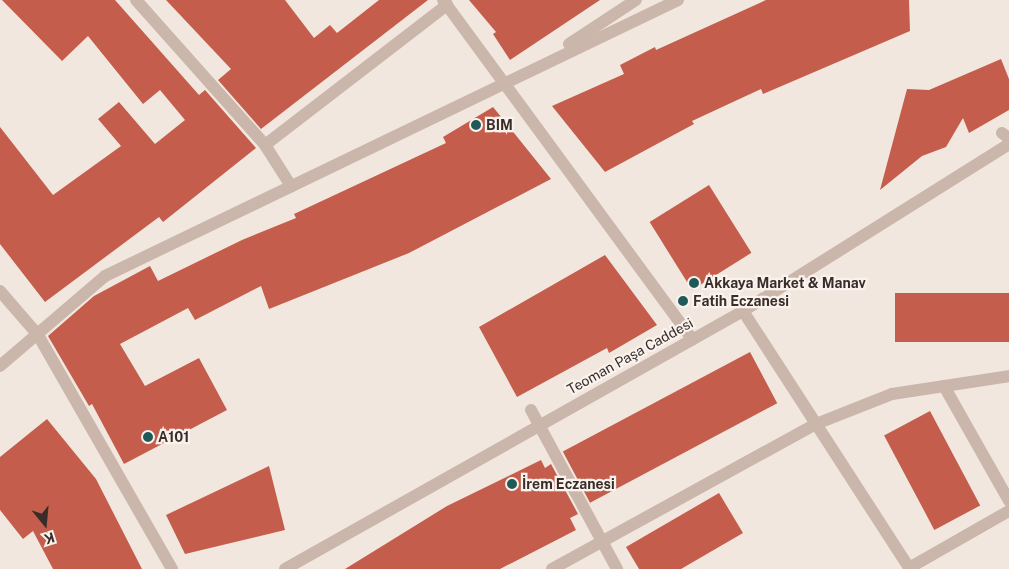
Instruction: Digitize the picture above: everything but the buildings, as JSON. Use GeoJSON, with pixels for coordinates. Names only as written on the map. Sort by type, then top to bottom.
{"type":"FeatureCollection","features":[{"type":"Feature","properties":{"kind":"street"},"geometry":{"type":"LineString","coordinates":[[136,0],[265,144],[291,186]]}},
{"type":"Feature","properties":{"kind":"street"},"geometry":{"type":"LineString","coordinates":[[532,69],[636,0]]}},
{"type":"Feature","properties":{"kind":"street"},"geometry":{"type":"LineString","coordinates":[[0,366],[105,276],[678,0]]}},
{"type":"Feature","properties":{"kind":"street"},"geometry":{"type":"LineString","coordinates":[[265,144],[445,2],[506,82],[692,338]]}},
{"type":"Feature","properties":{"kind":"street","name":"Teoman Paşa Caddesi"},"geometry":{"type":"LineString","coordinates":[[285,569],[742,311],[1007,138]]}},
{"type":"Feature","properties":{"kind":"street"},"geometry":{"type":"LineString","coordinates":[[0,291],[38,335],[172,569]]}},
{"type":"Feature","properties":{"kind":"street"},"geometry":{"type":"LineString","coordinates":[[742,311],[909,569],[1009,511]]}},
{"type":"Feature","properties":{"kind":"street"},"geometry":{"type":"LineString","coordinates":[[552,569],[600,540],[816,424],[892,394],[1009,376]]}},
{"type":"Feature","properties":{"kind":"street"},"geometry":{"type":"LineString","coordinates":[[944,386],[1009,501]]}},
{"type":"Feature","properties":{"kind":"street"},"geometry":{"type":"LineString","coordinates":[[531,410],[617,569]]}},
{"type":"Feature","properties":{"kind":"place","name":"BIM"},"geometry":{"type":"Point","coordinates":[476,125]}},
{"type":"Feature","properties":{"kind":"place","name":"Akkaya Market & Manav"},"geometry":{"type":"Point","coordinates":[694,283]}},
{"type":"Feature","properties":{"kind":"place","name":"Fatih Eczanesi"},"geometry":{"type":"Point","coordinates":[683,301]}},
{"type":"Feature","properties":{"kind":"place","name":"A101"},"geometry":{"type":"Point","coordinates":[148,437]}},
{"type":"Feature","properties":{"kind":"place","name":"İrem Eczanesi"},"geometry":{"type":"Point","coordinates":[512,484]}}]}
